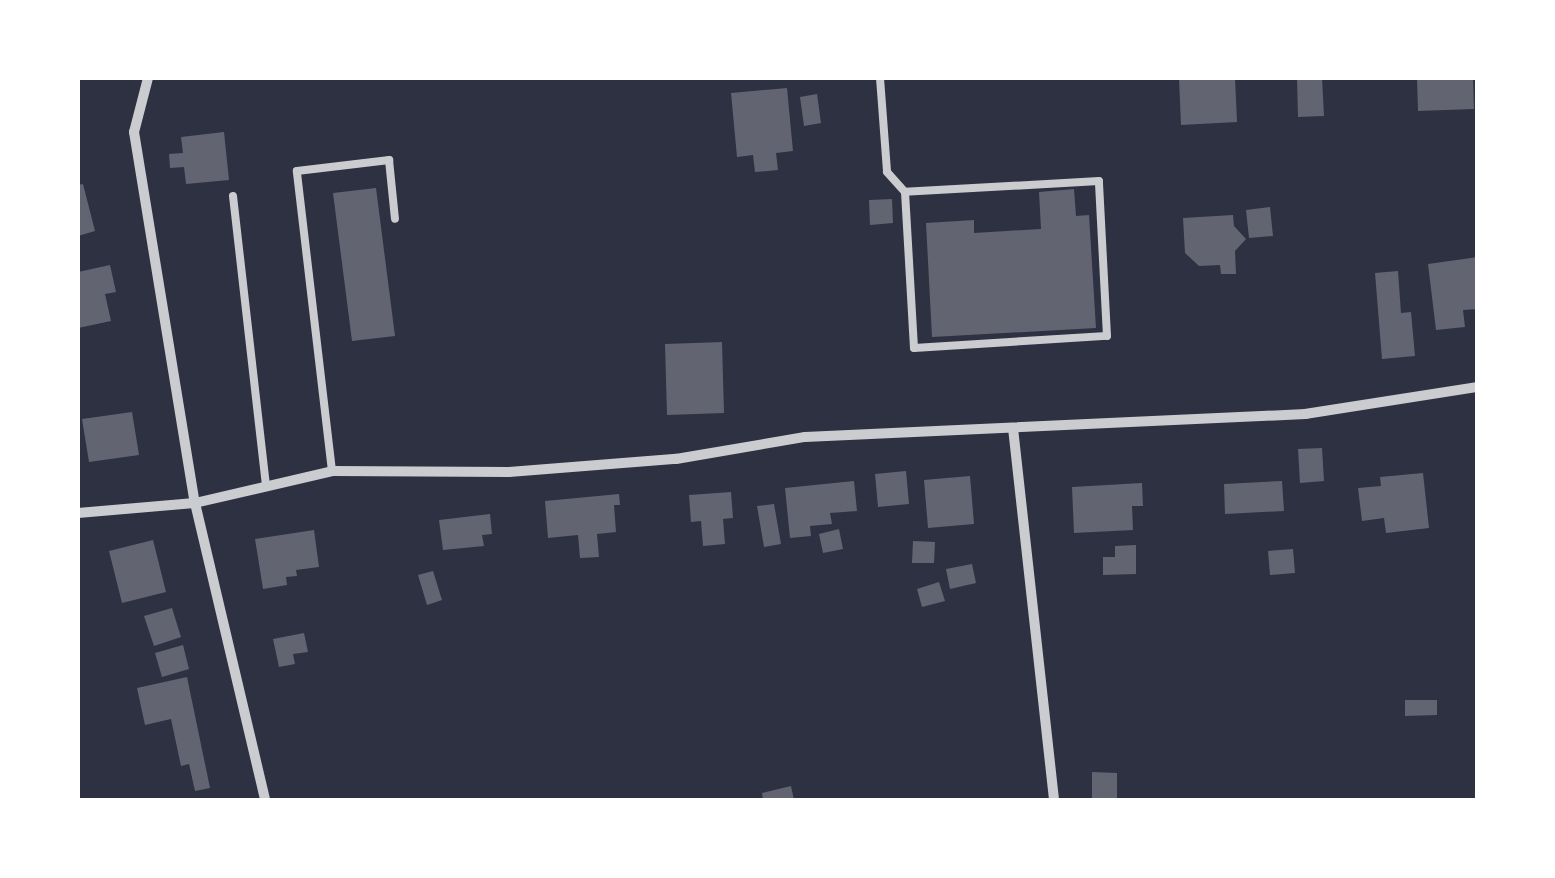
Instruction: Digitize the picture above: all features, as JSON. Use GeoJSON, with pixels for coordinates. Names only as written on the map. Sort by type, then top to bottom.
{"type":"FeatureCollection","features":[{"type":"Feature","properties":{"kind":"street"},"geometry":{"type":"LineString","coordinates":[[148,78],[134,132],[196,503],[265,800]]}},
{"type":"Feature","properties":{"kind":"street"},"geometry":{"type":"LineString","coordinates":[[78,513],[196,503],[332,471],[509,472],[676,459],[805,437],[1306,414],[1478,387]]}},
{"type":"Feature","properties":{"kind":"street"},"geometry":{"type":"LineString","coordinates":[[1013,428],[1054,800]]}},
{"type":"Feature","properties":{"kind":"lane"},"geometry":{"type":"LineString","coordinates":[[880,78],[887,172],[904,192],[914,348],[1106,336],[1099,182],[904,192]]}},
{"type":"Feature","properties":{"kind":"lane"},"geometry":{"type":"LineString","coordinates":[[332,471],[297,171],[389,160],[395,220]]}},
{"type":"Feature","properties":{"kind":"lane"},"geometry":{"type":"LineString","coordinates":[[233,196],[266,486]]}},
{"type":"Feature","properties":{"kind":"building"},"geometry":{"type":"Polygon","coordinates":[[[1179,78],[1235,78],[1237,122],[1181,125],[1179,78]]]}},
{"type":"Feature","properties":{"kind":"building"},"geometry":{"type":"Polygon","coordinates":[[[1297,78],[1322,78],[1324,116],[1298,117],[1297,78]]]}},
{"type":"Feature","properties":{"kind":"building"},"geometry":{"type":"Polygon","coordinates":[[[1417,78],[1473,78],[1474,109],[1418,111],[1417,78]]]}},
{"type":"Feature","properties":{"kind":"building"},"geometry":{"type":"Polygon","coordinates":[[[787,88],[793,151],[776,153],[778,170],[755,172],[753,155],[737,157],[731,93],[787,88]]]}},
{"type":"Feature","properties":{"kind":"building"},"geometry":{"type":"Polygon","coordinates":[[[817,94],[821,123],[804,126],[800,97],[817,94]]]}},
{"type":"Feature","properties":{"kind":"building"},"geometry":{"type":"Polygon","coordinates":[[[224,132],[229,180],[186,184],[184,167],[170,168],[169,154],[183,153],[181,137],[224,132]]]}},
{"type":"Feature","properties":{"kind":"building"},"geometry":{"type":"Polygon","coordinates":[[[83,184],[95,231],[78,236],[78,185],[83,184]]]}},
{"type":"Feature","properties":{"kind":"building"},"geometry":{"type":"Polygon","coordinates":[[[376,188],[395,336],[352,341],[333,193],[376,188]]]}},
{"type":"Feature","properties":{"kind":"building"},"geometry":{"type":"Polygon","coordinates":[[[1074,189],[1076,216],[1089,215],[1096,328],[932,337],[926,223],[974,220],[974,233],[1041,229],[1039,192],[1074,189]]]}},
{"type":"Feature","properties":{"kind":"building"},"geometry":{"type":"Polygon","coordinates":[[[892,199],[893,223],[870,225],[869,200],[892,199]]]}},
{"type":"Feature","properties":{"kind":"building"},"geometry":{"type":"Polygon","coordinates":[[[1270,207],[1273,236],[1249,238],[1246,210],[1270,207]]]}},
{"type":"Feature","properties":{"kind":"building"},"geometry":{"type":"Polygon","coordinates":[[[1233,215],[1234,226],[1246,239],[1235,251],[1236,274],[1221,274],[1220,265],[1199,266],[1185,253],[1183,218],[1233,215]]]}},
{"type":"Feature","properties":{"kind":"building"},"geometry":{"type":"Polygon","coordinates":[[[1478,257],[1478,309],[1463,310],[1465,327],[1436,330],[1428,264],[1478,257]]]}},
{"type":"Feature","properties":{"kind":"building"},"geometry":{"type":"Polygon","coordinates":[[[110,265],[116,292],[105,294],[111,321],[78,328],[78,272],[110,265]]]}},
{"type":"Feature","properties":{"kind":"building"},"geometry":{"type":"Polygon","coordinates":[[[1398,271],[1401,313],[1411,312],[1415,356],[1382,359],[1375,273],[1398,271]]]}},
{"type":"Feature","properties":{"kind":"building"},"geometry":{"type":"Polygon","coordinates":[[[722,342],[724,413],[667,415],[665,344],[722,342]]]}},
{"type":"Feature","properties":{"kind":"building"},"geometry":{"type":"Polygon","coordinates":[[[132,412],[139,455],[89,462],[82,419],[132,412]]]}},
{"type":"Feature","properties":{"kind":"building"},"geometry":{"type":"Polygon","coordinates":[[[1322,448],[1324,481],[1300,483],[1298,449],[1322,448]]]}},
{"type":"Feature","properties":{"kind":"building"},"geometry":{"type":"Polygon","coordinates":[[[906,471],[909,504],[878,507],[875,474],[906,471]]]}},
{"type":"Feature","properties":{"kind":"building"},"geometry":{"type":"Polygon","coordinates":[[[1423,473],[1429,528],[1386,533],[1384,518],[1362,521],[1358,488],[1381,486],[1380,477],[1423,473]]]}},
{"type":"Feature","properties":{"kind":"building"},"geometry":{"type":"Polygon","coordinates":[[[970,476],[974,524],[928,528],[924,480],[970,476]]]}},
{"type":"Feature","properties":{"kind":"building"},"geometry":{"type":"Polygon","coordinates":[[[854,481],[857,511],[830,513],[832,524],[810,526],[811,536],[790,538],[785,488],[854,481]]]}},
{"type":"Feature","properties":{"kind":"building"},"geometry":{"type":"Polygon","coordinates":[[[1282,481],[1284,511],[1225,514],[1224,484],[1282,481]]]}},
{"type":"Feature","properties":{"kind":"building"},"geometry":{"type":"Polygon","coordinates":[[[1142,483],[1143,506],[1132,506],[1133,530],[1074,533],[1072,487],[1142,483]]]}},
{"type":"Feature","properties":{"kind":"building"},"geometry":{"type":"Polygon","coordinates":[[[731,492],[733,518],[723,519],[725,544],[703,546],[701,521],[691,522],[689,495],[731,492]]]}},
{"type":"Feature","properties":{"kind":"building"},"geometry":{"type":"Polygon","coordinates":[[[619,494],[620,505],[614,505],[616,532],[597,534],[599,557],[580,558],[578,535],[548,538],[545,501],[619,494]]]}},
{"type":"Feature","properties":{"kind":"building"},"geometry":{"type":"Polygon","coordinates":[[[774,504],[781,544],[764,547],[757,506],[774,504]]]}},
{"type":"Feature","properties":{"kind":"building"},"geometry":{"type":"Polygon","coordinates":[[[490,514],[492,534],[482,535],[484,546],[443,550],[439,520],[490,514]]]}},
{"type":"Feature","properties":{"kind":"building"},"geometry":{"type":"Polygon","coordinates":[[[839,529],[843,549],[823,553],[819,534],[839,529]]]}},
{"type":"Feature","properties":{"kind":"building"},"geometry":{"type":"Polygon","coordinates":[[[314,530],[319,567],[296,570],[297,576],[286,577],[287,585],[263,589],[255,539],[314,530]]]}},
{"type":"Feature","properties":{"kind":"building"},"geometry":{"type":"Polygon","coordinates":[[[153,540],[166,592],[122,603],[109,551],[153,540]]]}},
{"type":"Feature","properties":{"kind":"building"},"geometry":{"type":"Polygon","coordinates":[[[913,541],[935,542],[934,563],[912,563],[913,541]]]}},
{"type":"Feature","properties":{"kind":"building"},"geometry":{"type":"Polygon","coordinates":[[[1136,545],[1136,574],[1103,575],[1103,557],[1115,557],[1115,546],[1136,545]]]}},
{"type":"Feature","properties":{"kind":"building"},"geometry":{"type":"Polygon","coordinates":[[[1293,549],[1295,573],[1270,575],[1268,551],[1293,549]]]}},
{"type":"Feature","properties":{"kind":"building"},"geometry":{"type":"Polygon","coordinates":[[[972,564],[976,583],[950,589],[946,569],[972,564]]]}},
{"type":"Feature","properties":{"kind":"building"},"geometry":{"type":"Polygon","coordinates":[[[433,571],[442,600],[427,605],[418,575],[433,571]]]}},
{"type":"Feature","properties":{"kind":"building"},"geometry":{"type":"Polygon","coordinates":[[[939,582],[945,601],[922,607],[917,589],[939,582]]]}},
{"type":"Feature","properties":{"kind":"building"},"geometry":{"type":"Polygon","coordinates":[[[172,608],[181,637],[154,646],[144,616],[172,608]]]}},
{"type":"Feature","properties":{"kind":"building"},"geometry":{"type":"Polygon","coordinates":[[[304,633],[308,652],[293,654],[295,664],[279,667],[273,639],[304,633]]]}},
{"type":"Feature","properties":{"kind":"building"},"geometry":{"type":"Polygon","coordinates":[[[183,645],[189,669],[162,677],[155,653],[183,645]]]}},
{"type":"Feature","properties":{"kind":"building"},"geometry":{"type":"Polygon","coordinates":[[[187,677],[210,788],[195,791],[189,764],[181,766],[171,719],[145,725],[137,688],[187,677]]]}},
{"type":"Feature","properties":{"kind":"building"},"geometry":{"type":"Polygon","coordinates":[[[1405,700],[1437,700],[1437,715],[1405,716],[1405,700]]]}},
{"type":"Feature","properties":{"kind":"building"},"geometry":{"type":"Polygon","coordinates":[[[1092,772],[1117,773],[1117,800],[1092,800],[1092,772]]]}},
{"type":"Feature","properties":{"kind":"building"},"geometry":{"type":"Polygon","coordinates":[[[791,786],[794,800],[763,800],[762,793],[791,786]]]}}]}
